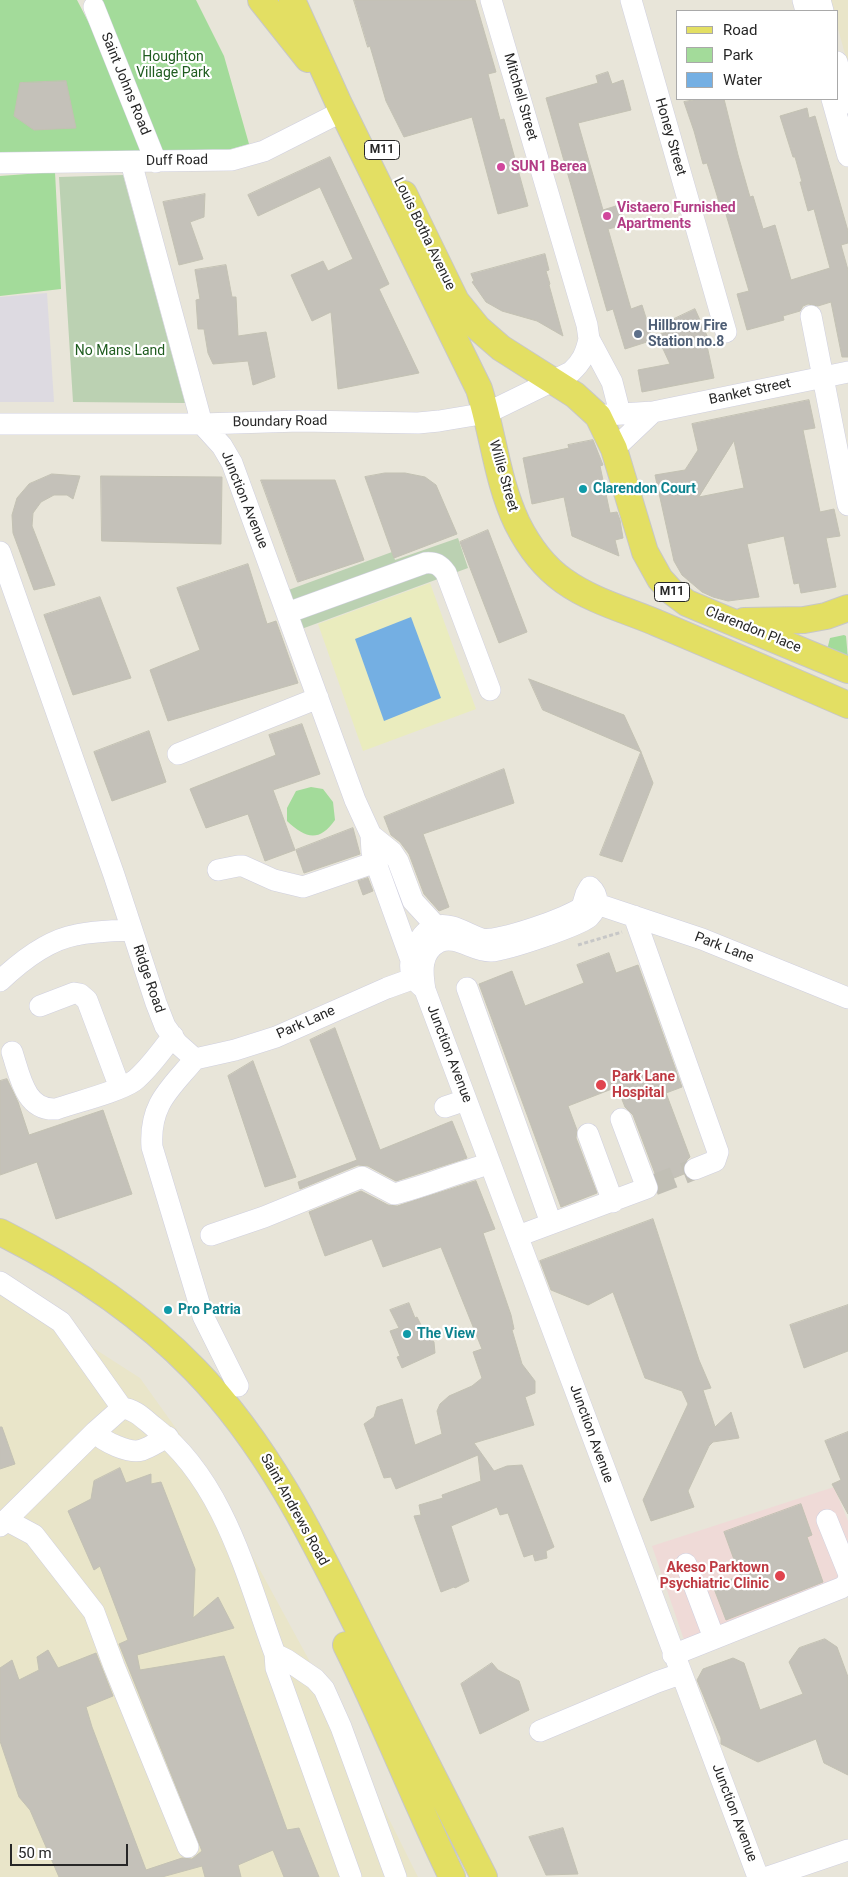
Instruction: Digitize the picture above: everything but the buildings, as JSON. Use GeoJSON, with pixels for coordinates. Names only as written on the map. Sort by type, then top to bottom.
{"type":"FeatureCollection","features":[{"type":"Feature","properties":{"kind":"main road"},"geometry":{"type":"LineString","coordinates":[[261,0],[338,102]]}},
{"type":"Feature","properties":{"kind":"main road","name":"Louis Botha Avenue"},"geometry":{"type":"LineString","coordinates":[[292,0],[338,102],[465,359],[479,389],[487,413]]}},
{"type":"Feature","properties":{"kind":"main road","name":"Louis Botha Avenue"},"geometry":{"type":"LineString","coordinates":[[308,0],[456,301],[487,337],[553,381]]}},
{"type":"Feature","properties":{"kind":"main road","name":"M11"},"geometry":{"type":"LineString","coordinates":[[553,381],[609,414]]}},
{"type":"Feature","properties":{"kind":"main road","name":"Willie Street"},"geometry":{"type":"LineString","coordinates":[[487,413],[500,474],[518,523],[534,550],[548,567],[564,581],[590,597],[643,617],[848,704]]}},
{"type":"Feature","properties":{"kind":"main road","name":"Clarendon Place"},"geometry":{"type":"LineString","coordinates":[[609,414],[614,449],[645,552],[660,579],[671,591],[687,602],[848,670]]}},
{"type":"Feature","properties":{"kind":"main road"},"geometry":{"type":"LineString","coordinates":[[730,621],[804,620],[826,616],[848,608]]}},
{"type":"Feature","properties":{"kind":"main road","name":"Saint Andrews Road"},"geometry":{"type":"LineString","coordinates":[[0,1232],[40,1252],[82,1277],[164,1340],[214,1390],[262,1452],[298,1513],[332,1578],[484,1877]]}},
{"type":"Feature","properties":{"kind":"main road","name":"Saint Andrews Road"},"geometry":{"type":"LineString","coordinates":[[0,1249],[70,1288],[156,1353],[218,1421],[236,1446],[257,1477],[302,1556],[383,1722],[432,1836],[452,1877]]}},
{"type":"Feature","properties":{"kind":"street","name":"Mitchell Street"},"geometry":{"type":"LineString","coordinates":[[492,0],[590,339],[612,382],[609,414]]}},
{"type":"Feature","properties":{"kind":"street","name":"Honey Street"},"geometry":{"type":"LineString","coordinates":[[631,0],[726,332]]}},
{"type":"Feature","properties":{"kind":"street","name":"Saint Johns Road"},"geometry":{"type":"LineString","coordinates":[[94,7],[156,162]]}},
{"type":"Feature","properties":{"kind":"street"},"geometry":{"type":"LineString","coordinates":[[838,66],[848,104]]}},
{"type":"Feature","properties":{"kind":"street"},"geometry":{"type":"LineString","coordinates":[[832,100],[848,156]]}},
{"type":"Feature","properties":{"kind":"street","name":"Duff Road"},"geometry":{"type":"LineString","coordinates":[[0,162],[232,160],[264,151],[338,102]]}},
{"type":"Feature","properties":{"kind":"street","name":"Junction Avenue"},"geometry":{"type":"LineString","coordinates":[[131,162],[202,424],[222,446],[232,463],[355,800],[371,835],[372,852],[418,976],[518,1236],[758,1877]]}},
{"type":"Feature","properties":{"kind":"street"},"geometry":{"type":"LineString","coordinates":[[811,316],[848,505]]}},
{"type":"Feature","properties":{"kind":"street"},"geometry":{"type":"LineString","coordinates":[[553,381],[571,372],[580,363],[587,351],[590,339]]}},
{"type":"Feature","properties":{"kind":"street","name":"Banket Street"},"geometry":{"type":"LineString","coordinates":[[609,414],[653,412],[848,372]]}},
{"type":"Feature","properties":{"kind":"street","name":"Boundary Road"},"geometry":{"type":"LineString","coordinates":[[0,424],[202,424],[300,421],[418,422],[487,413],[553,381]]}},
{"type":"Feature","properties":{"kind":"street"},"geometry":{"type":"LineString","coordinates":[[614,449],[653,412]]}},
{"type":"Feature","properties":{"kind":"street","name":"Ridge Road"},"geometry":{"type":"LineString","coordinates":[[0,552],[114,875],[156,1003],[165,1026],[195,1059]]}},
{"type":"Feature","properties":{"kind":"street"},"geometry":{"type":"LineString","coordinates":[[287,613],[425,563],[434,562],[441,566],[446,573],[490,690]]}},
{"type":"Feature","properties":{"kind":"street"},"geometry":{"type":"LineString","coordinates":[[178,754],[318,698]]}},
{"type":"Feature","properties":{"kind":"street","name":"Junction Avenue"},"geometry":{"type":"LineString","coordinates":[[371,835],[392,852],[398,861],[413,901],[438,934]]}},
{"type":"Feature","properties":{"kind":"street"},"geometry":{"type":"LineString","coordinates":[[218,870],[244,866],[274,880],[303,887],[376,862]]}},
{"type":"Feature","properties":{"kind":"street"},"geometry":{"type":"LineString","coordinates":[[418,976],[438,934],[451,928],[489,940],[571,914],[582,907],[590,887],[595,892],[597,904],[594,912],[587,918],[556,932],[503,949],[481,950],[438,934]]}},
{"type":"Feature","properties":{"kind":"street","name":"Park Lane"},"geometry":{"type":"LineString","coordinates":[[597,904],[702,939],[848,998]]}},
{"type":"Feature","properties":{"kind":"street"},"geometry":{"type":"LineString","coordinates":[[634,916],[718,1152],[715,1161],[695,1169]]}},
{"type":"Feature","properties":{"kind":"street"},"geometry":{"type":"LineString","coordinates":[[0,982],[26,958],[52,943],[74,935],[131,930]]}},
{"type":"Feature","properties":{"kind":"street","name":"Park Lane"},"geometry":{"type":"LineString","coordinates":[[195,1059],[235,1050],[276,1037],[386,988],[418,976]]}},
{"type":"Feature","properties":{"kind":"street"},"geometry":{"type":"LineString","coordinates":[[467,988],[551,1223]]}},
{"type":"Feature","properties":{"kind":"street"},"geometry":{"type":"LineString","coordinates":[[40,1006],[74,993],[80,994],[87,1000],[120,1088]]}},
{"type":"Feature","properties":{"kind":"street"},"geometry":{"type":"LineString","coordinates":[[12,1052],[31,1100],[36,1105],[45,1109],[56,1109],[120,1088],[134,1081],[173,1036]]}},
{"type":"Feature","properties":{"kind":"street"},"geometry":{"type":"LineString","coordinates":[[195,1059],[160,1101],[154,1115],[151,1131],[152,1147],[203,1316],[238,1386]]}},
{"type":"Feature","properties":{"kind":"street"},"geometry":{"type":"LineString","coordinates":[[445,1107],[466,1100]]}},
{"type":"Feature","properties":{"kind":"street"},"geometry":{"type":"LineString","coordinates":[[518,1236],[614,1202],[650,1186],[621,1119]]}},
{"type":"Feature","properties":{"kind":"street"},"geometry":{"type":"LineString","coordinates":[[588,1134],[614,1202]]}},
{"type":"Feature","properties":{"kind":"street"},"geometry":{"type":"LineString","coordinates":[[211,1235],[264,1217],[362,1177],[394,1194],[421,1188],[466,1170],[490,1164]]}},
{"type":"Feature","properties":{"kind":"street"},"geometry":{"type":"LineString","coordinates":[[0,1282],[61,1322],[122,1408],[135,1412],[168,1437],[199,1473],[210,1490],[237,1548],[275,1654],[276,1668],[351,1877]]}},
{"type":"Feature","properties":{"kind":"street"},"geometry":{"type":"LineString","coordinates":[[122,1408],[95,1432],[3,1523],[34,1535],[94,1612],[188,1847]]}},
{"type":"Feature","properties":{"kind":"street"},"geometry":{"type":"LineString","coordinates":[[95,1432],[98,1436],[119,1448],[141,1450],[168,1437]]}},
{"type":"Feature","properties":{"kind":"street"},"geometry":{"type":"LineString","coordinates":[[827,1520],[848,1572]]}},
{"type":"Feature","properties":{"kind":"street"},"geometry":{"type":"LineString","coordinates":[[686,1564],[714,1638]]}},
{"type":"Feature","properties":{"kind":"street"},"geometry":{"type":"LineString","coordinates":[[540,1732],[657,1682],[677,1664],[714,1638],[841,1588],[846,1585],[848,1580]]}},
{"type":"Feature","properties":{"kind":"street"},"geometry":{"type":"LineString","coordinates":[[275,1654],[288,1660],[316,1680],[324,1689],[396,1877]]}},
{"type":"Feature","properties":{"kind":"street"},"geometry":{"type":"LineString","coordinates":[[768,1877],[848,1850]]}},
{"type":"Feature","properties":{"kind":"shaded area"},"geometry":{"type":"Polygon","coordinates":[[[830,0],[848,0],[848,65],[838,29],[838,10],[833,10],[830,0]]]}},
{"type":"Feature","properties":{"kind":"shaded area"},"geometry":{"type":"Polygon","coordinates":[[[47,293],[54,402],[0,402],[0,297],[47,293]]]}},
{"type":"Feature","properties":{"kind":"shaded area"},"geometry":{"type":"Polygon","coordinates":[[[0,1288],[140,1378],[205,1469],[315,1671],[418,1877],[0,1877],[0,1288]]]}},
{"type":"Feature","properties":{"kind":"shaded area"},"geometry":{"type":"Polygon","coordinates":[[[834,1487],[848,1521],[848,1592],[687,1649],[652,1546],[834,1487]]]}},
{"type":"Feature","properties":{"kind":"green space"},"geometry":{"type":"Polygon","coordinates":[[[0,0],[77,0],[105,54],[146,156],[0,155],[0,0]]]}},
{"type":"Feature","properties":{"kind":"green space","name":"Houghton Village Park"},"geometry":{"type":"Polygon","coordinates":[[[96,0],[196,0],[224,56],[249,144],[206,156],[160,150],[96,0]]]}},
{"type":"Feature","properties":{"kind":"green space"},"geometry":{"type":"Polygon","coordinates":[[[55,172],[61,289],[0,296],[0,176],[55,172]]]}},
{"type":"Feature","properties":{"kind":"green space","name":"No Mans Land"},"geometry":{"type":"Polygon","coordinates":[[[123,175],[185,403],[73,402],[59,177],[123,175]]]}},
{"type":"Feature","properties":{"kind":"green space"},"geometry":{"type":"Polygon","coordinates":[[[458,538],[468,568],[296,631],[283,592],[392,552],[395,560],[458,538]]]}},
{"type":"Feature","properties":{"kind":"green space"},"geometry":{"type":"Polygon","coordinates":[[[846,636],[848,659],[827,650],[830,638],[846,636]]]}},
{"type":"Feature","properties":{"kind":"green space"},"geometry":{"type":"Polygon","coordinates":[[[311,787],[323,789],[333,802],[335,820],[323,832],[312,836],[300,831],[287,821],[287,808],[296,791],[311,787]]]}},
{"type":"Feature","properties":{"kind":"sand"},"geometry":{"type":"Polygon","coordinates":[[[430,583],[476,709],[363,751],[318,624],[430,583]]]}},
{"type":"Feature","properties":{"kind":"water"},"geometry":{"type":"Polygon","coordinates":[[[411,617],[441,698],[384,721],[355,639],[411,617]]]}},
{"type":"Feature","properties":{"kind":"tunnel"},"geometry":{"type":"LineString","coordinates":[[654,1185],[695,1169]]}},
{"type":"Feature","properties":{"kind":"place","name":"SUN1 Berea"},"geometry":{"type":"Point","coordinates":[501,167]}},
{"type":"Feature","properties":{"kind":"place","name":"Vistaero Furnished Apartments"},"geometry":{"type":"Point","coordinates":[607,216]}},
{"type":"Feature","properties":{"kind":"place","name":"Hillbrow Fire Station no.8"},"geometry":{"type":"Point","coordinates":[638,334]}},
{"type":"Feature","properties":{"kind":"place","name":"Clarendon Court"},"geometry":{"type":"Point","coordinates":[583,489]}},
{"type":"Feature","properties":{"kind":"place","name":"Park Lane Hospital"},"geometry":{"type":"Point","coordinates":[601,1085]}},
{"type":"Feature","properties":{"kind":"place","name":"Pro Patria"},"geometry":{"type":"Point","coordinates":[168,1310]}},
{"type":"Feature","properties":{"kind":"place","name":"The View"},"geometry":{"type":"Point","coordinates":[407,1334]}},
{"type":"Feature","properties":{"kind":"place","name":"Akeso Parktown Psychiatric Clinic"},"geometry":{"type":"Point","coordinates":[780,1576]}}]}
